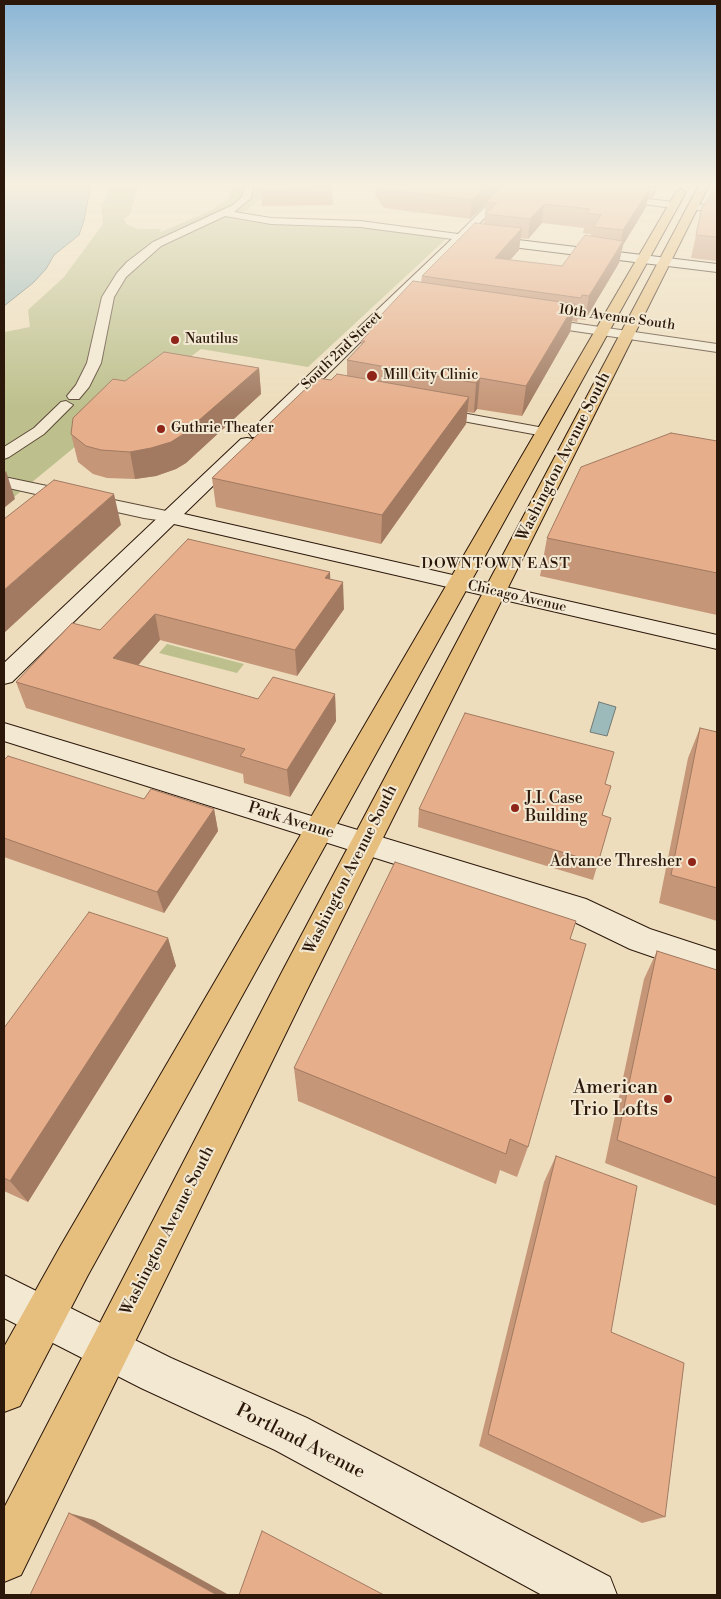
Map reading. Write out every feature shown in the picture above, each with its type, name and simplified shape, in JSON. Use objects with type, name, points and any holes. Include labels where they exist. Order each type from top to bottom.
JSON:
[{"type":"main road","name":"Washington Avenue South","points":[[4,1390],[641,260]]},
{"type":"main road","name":"Washington Avenue South","points":[[4,1558],[366,844],[665,262]]},
{"type":"street","points":[[4,454],[39,431],[82,387],[94,364],[108,298],[121,275],[138,260]]},
{"type":"street","name":"South 2nd Street","points":[[4,676],[436,260]]},
{"type":"street","points":[[646,260],[717,268]]},
{"type":"street","points":[[393,301],[412,304]]},
{"type":"street","name":"10th Avenue South","points":[[522,319],[717,348]]},
{"type":"street","points":[[303,388],[324,392]]},
{"type":"street","points":[[420,410],[544,432]]},
{"type":"street","points":[[9,483],[144,514],[171,517]]},
{"type":"street","name":"Chicago Avenue","points":[[171,517],[717,642]]},
{"type":"street","name":"Park Avenue","points":[[4,732],[319,831],[575,908],[641,940],[717,965]]},
{"type":"street","name":"Portland Avenue","points":[[4,1296],[108,1350],[290,1434],[592,1595]]},
{"type":"green space","points":[[77,260],[424,260],[308,367],[201,349],[127,404],[14,497],[4,495],[5,332],[30,327],[28,310],[64,277]]},
{"type":"green space","points":[[167,644],[244,664],[237,673],[159,653]]},
{"type":"water","points":[[4,260],[51,260],[46,269],[33,283],[4,306]]},
{"type":"water","points":[[599,702],[616,707],[607,736],[590,732]]},
{"type":"building","points":[[438,260],[509,260],[562,266],[567,260],[611,260],[589,296],[582,295],[581,298],[422,276]]},
{"type":"building","points":[[413,281],[575,304],[526,386],[480,378],[476,383],[347,360],[365,341],[361,341],[369,333],[365,332]]},
{"type":"building","points":[[164,352],[259,368],[182,435],[171,442],[130,452],[101,450],[86,446],[71,434],[73,418],[113,379],[125,381]]},
{"type":"building","points":[[337,374],[469,397],[382,515],[212,478],[317,378],[331,380]]},
{"type":"building","points":[[671,433],[717,441],[717,573],[547,538],[581,467]]},
{"type":"building","points":[[54,480],[114,494],[4,590],[4,519]]},
{"type":"building","points":[[188,539],[330,572],[325,578],[343,582],[295,650],[155,614],[113,658],[258,699],[273,677],[335,694],[287,770],[240,756],[245,749],[16,682],[72,623],[100,630]]},
{"type":"building","name":"J.I. Case Building","points":[[465,713],[614,752],[605,784],[611,786],[602,815],[611,818],[598,863],[419,809]]},
{"type":"building","points":[[700,728],[717,732],[717,888],[671,875]]},
{"type":"building","points":[[8,756],[144,799],[151,789],[214,809],[157,892],[4,838],[4,760]]},
{"type":"building","points":[[395,862],[576,921],[570,939],[586,944],[528,1147],[510,1139],[506,1154],[294,1068]]},
{"type":"building","points":[[89,912],[168,938],[10,1181],[4,1178],[4,1028]]},
{"type":"building","name":"American Trio Lofts","points":[[657,951],[717,970],[717,1178],[617,1140]]},
{"type":"building","points":[[556,1156],[637,1186],[611,1332],[684,1363],[665,1517],[488,1434]]},
{"type":"building","points":[[69,1513],[217,1595],[30,1595]]},
{"type":"building","points":[[262,1531],[384,1595],[239,1595]]},
{"type":"place","name":"Nautilus","points":[[175,340]]},
{"type":"place","name":"Mill City Clinic","points":[[372,376]]},
{"type":"place","name":"Guthrie Theater","points":[[161,429]]},
{"type":"place","name":"J.I. Case Building","points":[[515,808]]},
{"type":"place","name":"Advance Thresher","points":[[692,862]]},
{"type":"place","name":"American Trio Lofts","points":[[668,1099]]},
{"type":"district","name":"DOWNTOWN EAST","points":[[496,564]]}]
